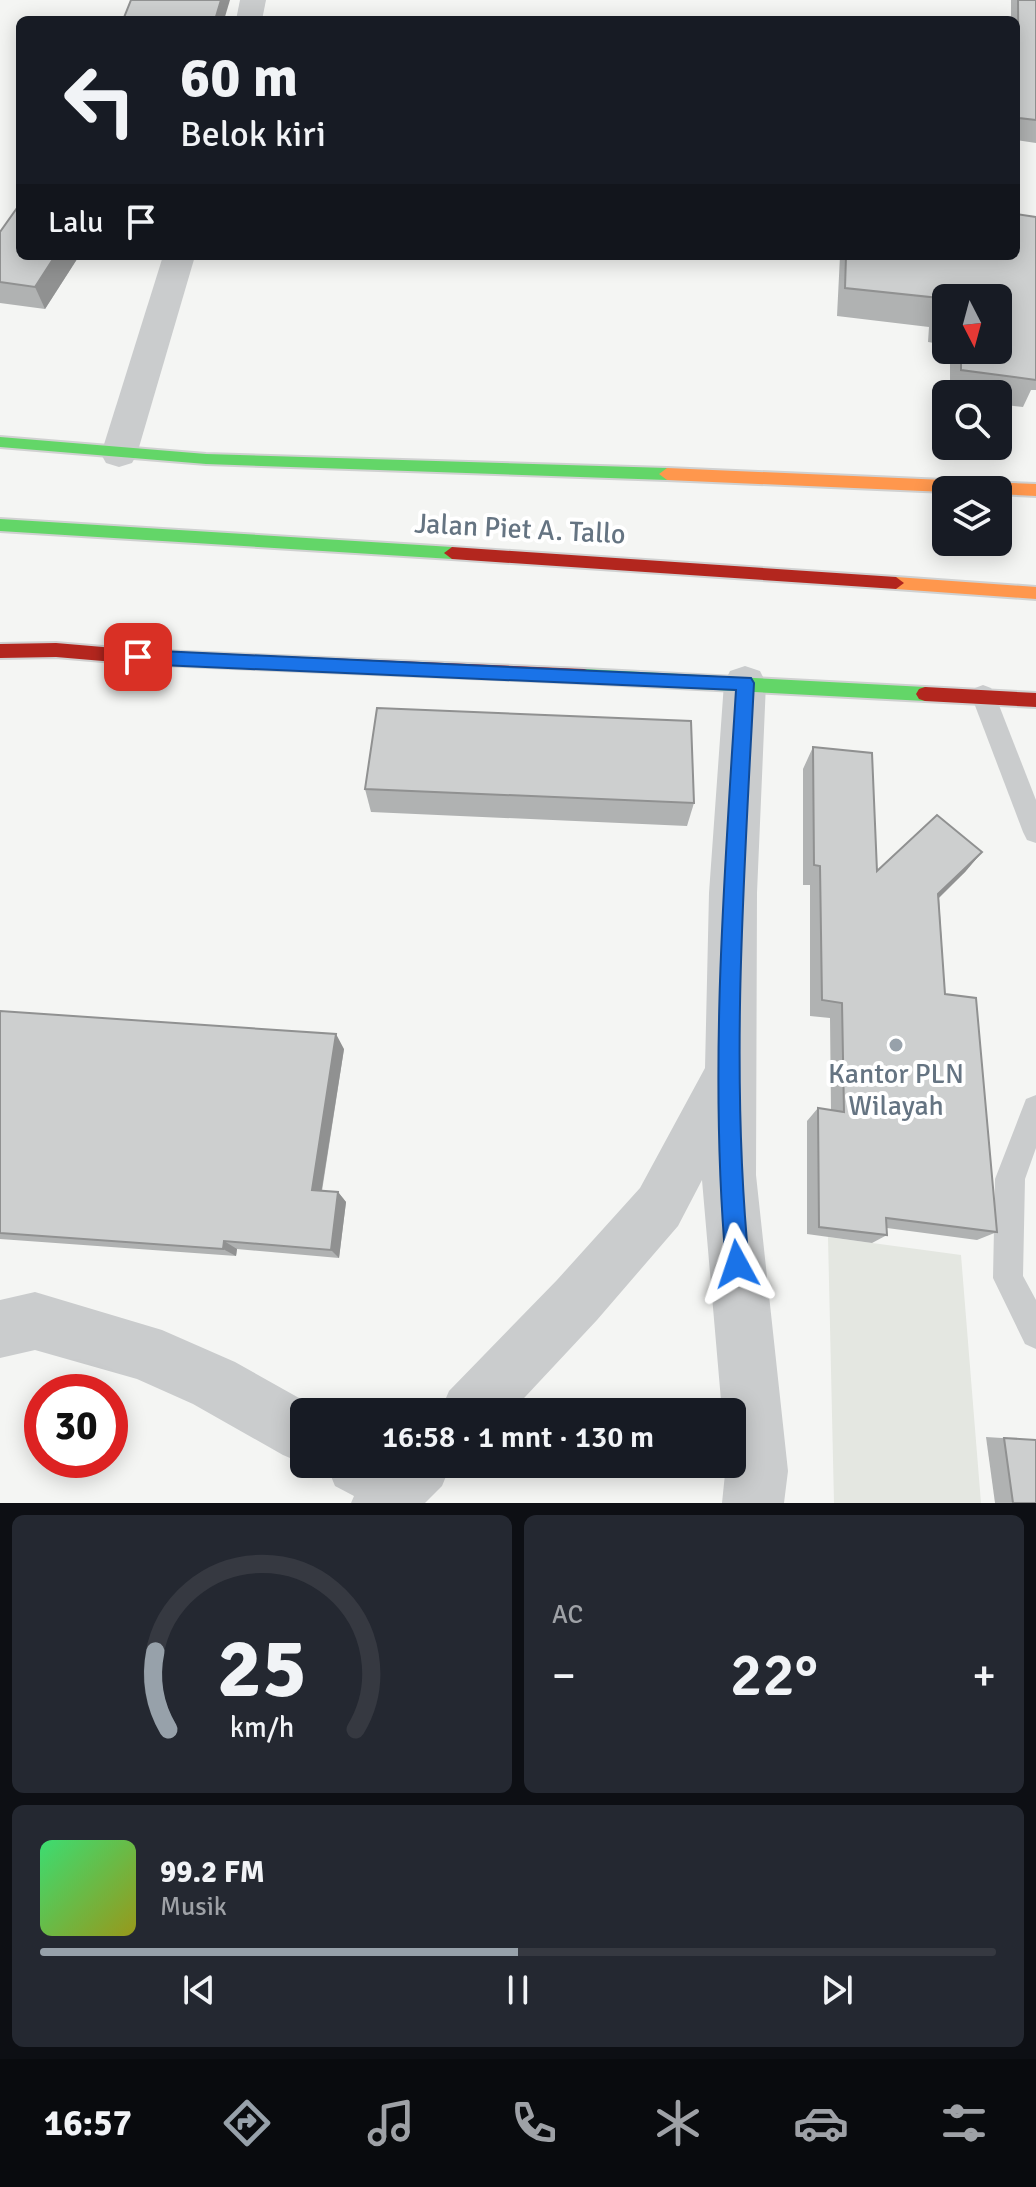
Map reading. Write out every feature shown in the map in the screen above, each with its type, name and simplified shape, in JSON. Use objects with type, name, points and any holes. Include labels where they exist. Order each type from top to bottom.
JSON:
[{"type":"main road","name":"Jalan Piet A. Tallo","points":[[0,442],[284,465],[577,471],[1036,490]]},
{"type":"main road","name":"Jalan Piet A. Tallo","points":[[0,525],[626,563],[1036,593]]},
{"type":"main road","points":[[0,651],[56,650],[138,657],[745,683],[1036,700]]},
{"type":"street","points":[[119,454],[178,260]]},
{"type":"street","points":[[745,683],[733,893],[729,1175],[757,1471],[753,1503]]},
{"type":"street","points":[[483,1398],[577,1300],[659,1207],[731,1072]]},
{"type":"street","points":[[0,1329],[35,1321],[141,1351],[214,1383],[290,1426]]},
{"type":"lane","points":[[983,695],[1036,832]]},
{"type":"lane","points":[[1036,1109],[1010,1179],[1008,1278],[1036,1333]]},
{"type":"shaded area","points":[[828,1237],[961,1255],[981,1503],[834,1503]]},
{"type":"building","points":[[131,0],[221,0],[216,16],[125,16]]},
{"type":"building","points":[[1018,0],[1036,0],[1036,120],[1020,118]]},
{"type":"building","points":[[16,209],[16,260],[52,260],[35,287],[0,282],[0,232]]},
{"type":"building","points":[[1020,215],[1036,217],[1036,380],[961,370],[961,364],[1012,364],[1012,284],[932,284],[932,297],[845,288],[846,260],[1020,260]]},
{"type":"building","points":[[377,708],[691,721],[694,803],[365,789]]},
{"type":"building","points":[[813,747],[872,753],[877,871],[937,815],[982,852],[938,894],[945,994],[976,998],[997,1232],[886,1218],[887,1235],[819,1227],[818,1108],[844,1112],[842,1003],[822,1000],[820,866],[814,865]]},
{"type":"building","points":[[0,1011],[336,1034],[312,1190],[338,1192],[331,1250],[224,1241],[223,1249],[0,1233]]},
{"type":"building","points":[[1004,1438],[1036,1440],[1036,1503],[1013,1503]]},
{"type":"traffic: fast","points":[[0,442],[206,459],[667,474]]},
{"type":"traffic: fast","points":[[0,525],[452,553]]},
{"type":"traffic: fast","points":[[584,676],[925,694]]},
{"type":"traffic: slow","points":[[667,474],[1036,490]]},
{"type":"traffic: slow","points":[[896,583],[1036,593]]},
{"type":"traffic: jam","points":[[452,553],[896,583]]},
{"type":"traffic: jam","points":[[0,651],[56,650],[138,657],[584,676]]},
{"type":"traffic: jam","points":[[925,694],[1036,700]]},
{"type":"place","name":"Kantor PLN Wilayah","points":[[896,1045]]},
{"type":"route","points":[[138,657],[745,683],[733,893],[729,1175],[737,1264]]}]
